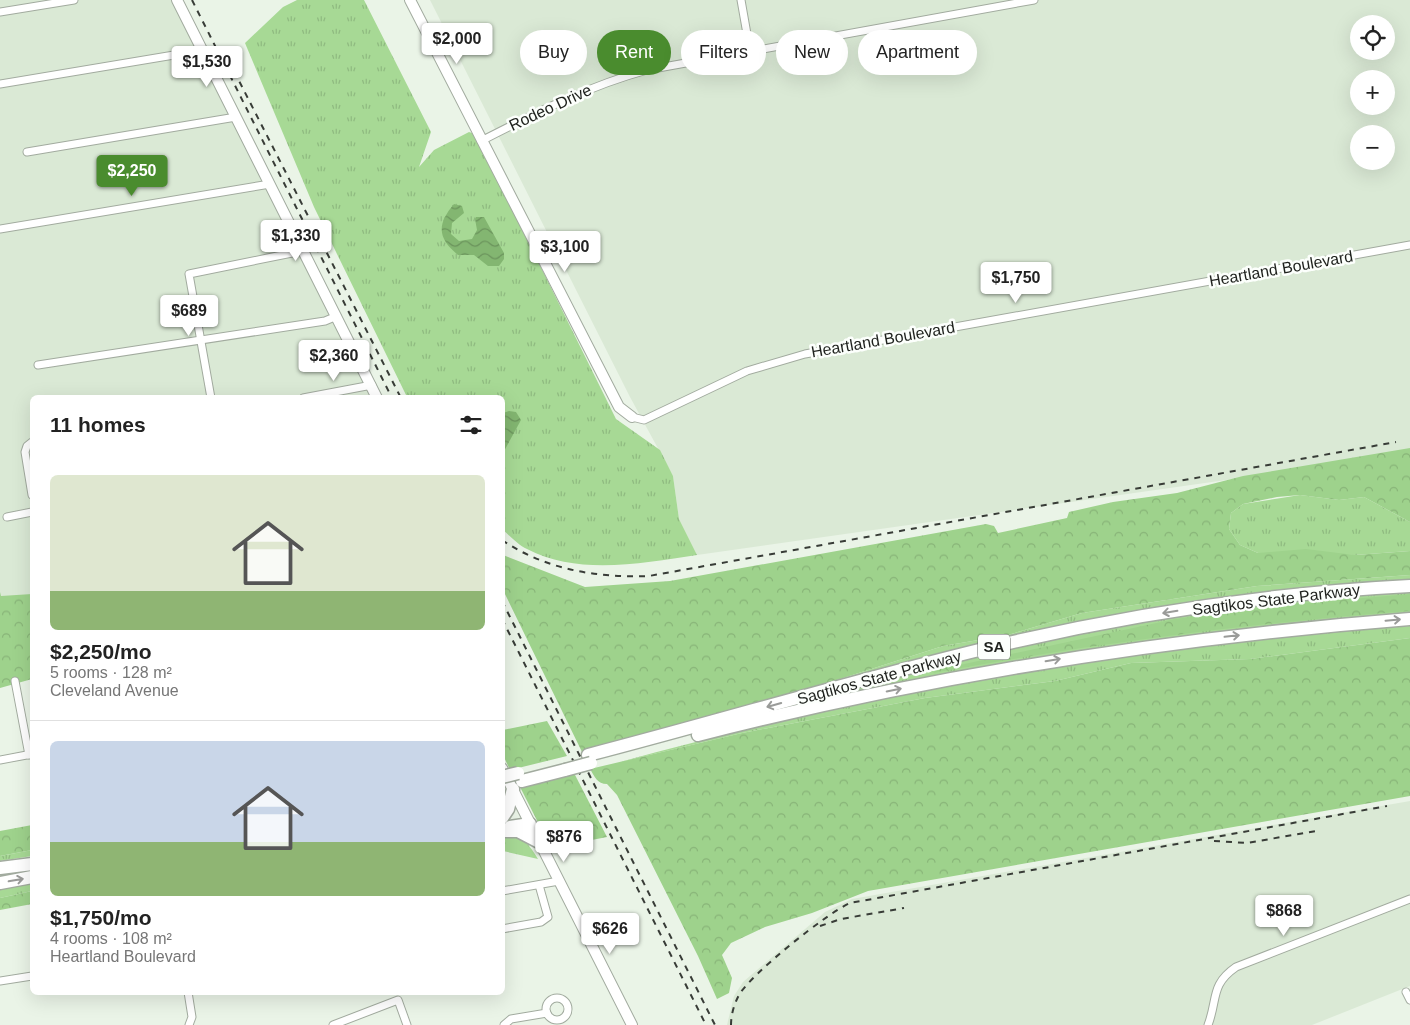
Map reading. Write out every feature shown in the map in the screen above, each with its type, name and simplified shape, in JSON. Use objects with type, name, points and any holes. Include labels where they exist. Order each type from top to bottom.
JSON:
[{"type":"highway","name":"Sagtikos State Parkway","points":[[514,782],[563,766],[956,656],[1066,630],[1216,606],[1320,593],[1410,586]]},
{"type":"highway","name":"Sagtikos State Parkway","points":[[589,759],[821,705],[1024,665],[1215,637],[1410,619]]},
{"type":"highway","points":[[505,814],[508,809],[514,782]]},
{"type":"highway","points":[[505,823],[529,822]]},
{"type":"highway","points":[[505,829],[529,822]]},
{"type":"highway","points":[[505,830],[518,831],[539,842]]},
{"type":"highway","points":[[0,868],[30,864]]},
{"type":"highway","points":[[0,883],[30,877]]},
{"type":"street","points":[[0,12],[74,0]]},
{"type":"street","points":[[177,0],[372,385],[375,395]]},
{"type":"street","points":[[410,0],[619,407],[632,418]]},
{"type":"street","points":[[741,0],[746,30]]},
{"type":"street","name":"Rodeo Drive","points":[[766,48],[1029,0]]},
{"type":"street","points":[[0,84],[190,52],[201,48]]},
{"type":"street","name":"Rodeo Drive","points":[[481,141],[570,96],[619,78],[681,63]]},
{"type":"street","points":[[27,152],[236,116]]},
{"type":"street","points":[[0,229],[270,184]]},
{"type":"street","name":"Heartland Boulevard","points":[[632,418],[644,420],[747,371],[805,354],[1410,245]]},
{"type":"street","points":[[210,395],[189,274],[276,257],[303,249]]},
{"type":"street","points":[[38,365],[325,322],[337,316]]},
{"type":"street","points":[[324,395],[363,389],[372,385]]},
{"type":"street","points":[[30,444],[25,452],[30,483]]},
{"type":"street","points":[[7,517],[30,512]]},
{"type":"street","points":[[15,681],[30,749]]},
{"type":"street","points":[[0,760],[30,754]]},
{"type":"street","points":[[505,772],[514,782],[529,822],[632,1025]]},
{"type":"street","points":[[505,891],[559,881]]},
{"type":"street","points":[[505,928],[545,920],[548,917],[539,885]]},
{"type":"street","points":[[1208,1025],[1218,986],[1224,976],[1236,967],[1410,899]]},
{"type":"street","points":[[0,982],[30,976]]},
{"type":"street","points":[[1406,992],[1410,1000]]},
{"type":"street","points":[[188,995],[192,1017],[189,1025]]},
{"type":"street","points":[[333,1025],[398,1000],[407,1025]]},
{"type":"street","points":[[504,1025],[512,1019],[547,1013]]},
{"type":"shaded area","points":[[0,0],[177,0],[376,395],[30,395],[30,671],[0,676]]},
{"type":"shaded area","points":[[430,0],[1410,0],[1410,454],[697,555],[679,519],[673,476],[630,397]]},
{"type":"shaded area","points":[[1410,801],[1410,986],[1312,1025],[727,1025],[734,996],[743,982],[825,912],[852,899]]},
{"type":"green space","points":[[297,0],[364,0],[431,132],[419,167],[434,150],[469,132],[475,134],[616,419],[660,450],[673,476],[679,519],[697,555],[633,564],[589,565],[547,557],[517,543],[505,532],[505,395],[406,395],[314,207],[245,43],[283,7]]},
{"type":"green space","points":[[1410,448],[1410,522],[1364,497],[1339,500],[1300,495],[1277,497],[1243,504],[1231,513],[1229,529],[1240,545],[1258,553],[1306,549],[1355,555],[1410,551],[1410,575],[1257,586],[1082,613],[1008,635],[943,646],[756,706],[582,752],[505,594],[505,556],[585,587],[670,581],[986,524],[994,526],[998,533],[1067,518],[1069,512],[1113,502],[1177,493],[1243,476]]},
{"type":"green space","points":[[1300,495],[1339,500],[1364,497],[1410,522],[1410,551],[1355,555],[1258,553],[1240,545],[1229,529],[1231,513],[1243,504]]},
{"type":"green space","points":[[1410,575],[1410,581],[1162,609],[756,706],[943,646],[1008,635],[1082,613],[1257,586]]},
{"type":"green space","points":[[1410,591],[1410,614],[795,706],[794,702],[957,661],[1157,617],[1265,603]]},
{"type":"green space","points":[[0,592],[1,596],[30,594],[30,680],[0,688]]},
{"type":"green space","points":[[1410,594],[1410,611],[1230,628],[1111,644],[933,673],[936,670],[1175,619],[1281,605]]},
{"type":"green space","points":[[1410,626],[1410,638],[1250,659],[1131,663],[1055,681],[925,698],[742,733],[620,762],[793,718],[968,681],[1126,655],[1288,636]]},
{"type":"green space","points":[[1410,638],[1410,796],[868,891],[812,913],[765,927],[731,943],[722,955],[732,978],[729,993],[717,999],[698,956],[617,795],[607,784],[599,781],[590,769],[742,733],[925,698],[1055,681],[1131,663],[1250,659]]},
{"type":"green space","points":[[547,721],[567,756],[510,770],[505,759],[505,730]]},
{"type":"green space","points":[[574,773],[607,837],[551,848],[520,787]]},
{"type":"green space","points":[[30,825],[30,850],[0,856],[0,831]]},
{"type":"green space","points":[[505,833],[524,840],[538,859],[505,851]]},
{"type":"green space","points":[[30,850],[30,856],[0,861],[0,856]]},
{"type":"green space","points":[[30,883],[30,891],[0,898],[0,889]]},
{"type":"green space","points":[[30,891],[30,904],[0,910],[0,898]]},
{"type":"water","points":[[454,204],[462,206],[464,213],[452,223],[451,234],[459,241],[472,239],[477,230],[476,217],[484,217],[504,253],[504,259],[499,266],[488,266],[474,255],[458,255],[446,243],[443,237],[442,224],[448,211]]},
{"type":"water","points":[[505,412],[516,412],[521,420],[505,449]]},
{"type":"railway","points":[[192,0],[390,395]]},
{"type":"railway","points":[[234,71],[399,395]]},
{"type":"railway","points":[[505,542],[536,559],[573,570],[611,575],[649,576],[1396,442]]},
{"type":"railway","points":[[505,607],[715,1025]]},
{"type":"railway","points":[[505,625],[706,1025]]},
{"type":"railway","points":[[731,1025],[733,1010],[739,995],[746,985],[773,959],[808,931],[850,903],[1387,806]]},
{"type":"railway","points":[[1214,841],[1247,843],[1316,831]]},
{"type":"railway","points":[[820,926],[841,919],[904,908]]}]
